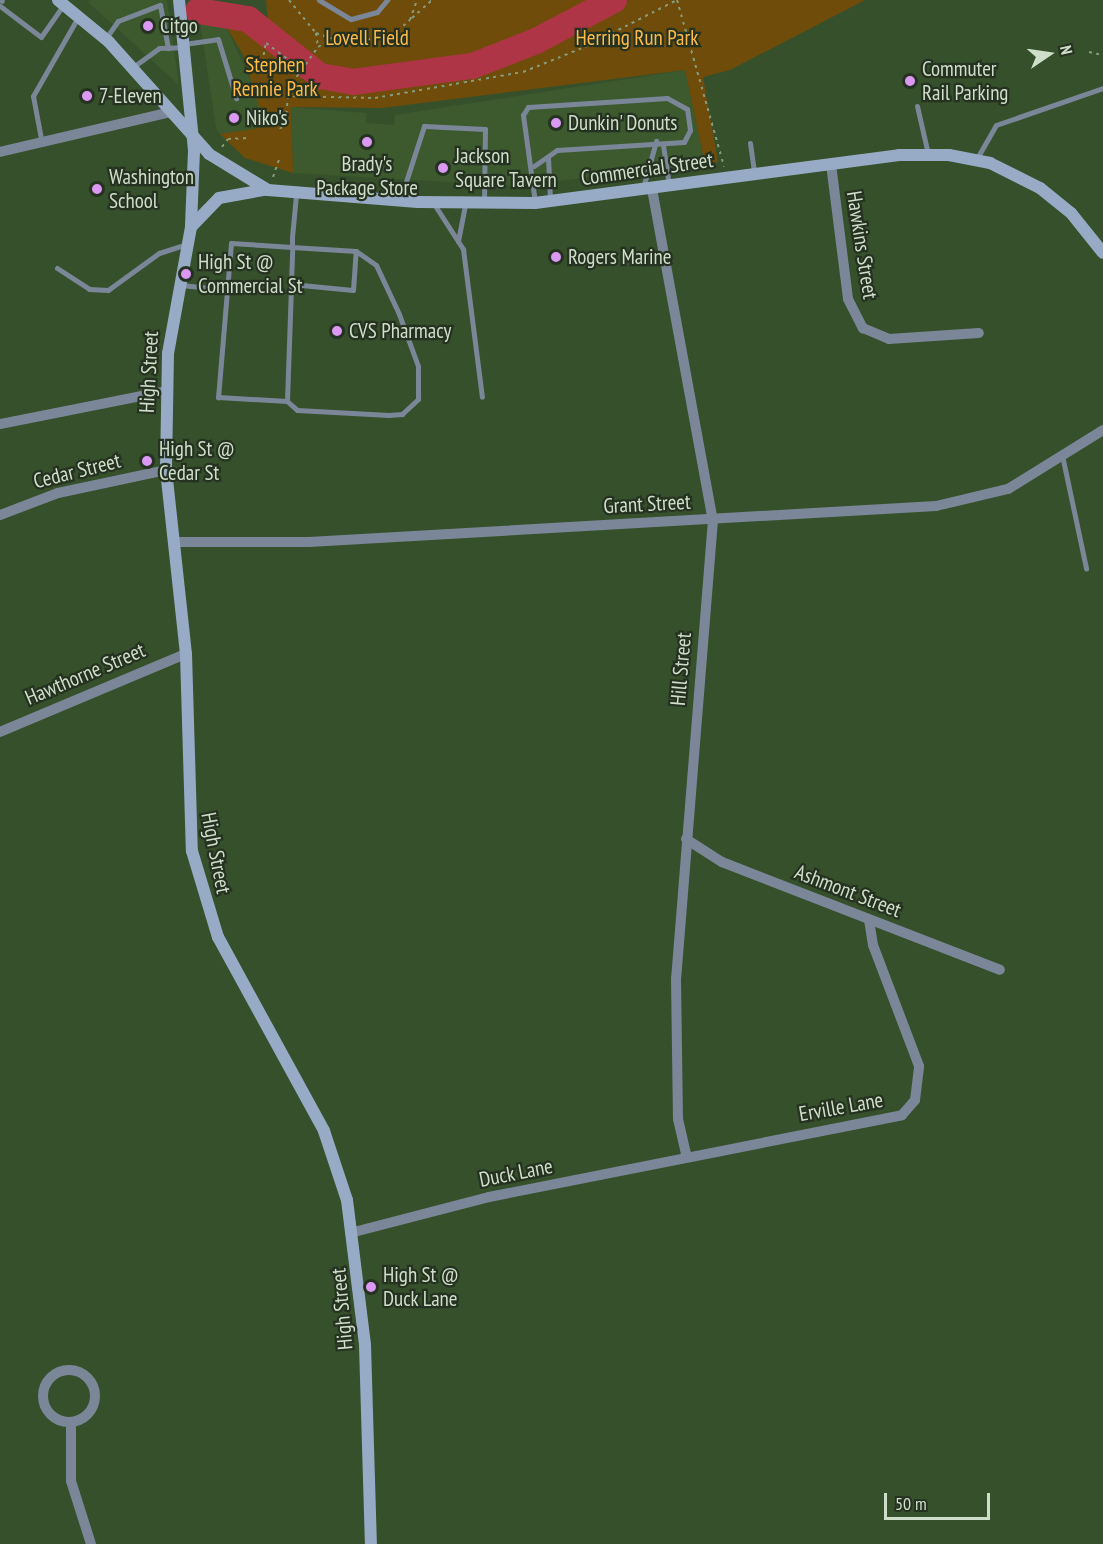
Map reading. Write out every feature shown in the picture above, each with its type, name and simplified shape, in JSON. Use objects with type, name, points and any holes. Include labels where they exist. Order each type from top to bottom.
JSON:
[{"type":"main road","name":"High Street","points":[[179,0],[194,138],[191,227],[176,285],[166,391],[166,470],[186,654],[188,812],[199,883],[232,967],[324,1131],[354,1232],[365,1345],[371,1544]]},
{"type":"main road","name":"Commercial Street","points":[[61,2],[105,38],[217,161],[268,190],[296,195],[465,205],[535,203],[831,164],[928,154],[976,160],[1040,188],[1071,213],[1103,253]]},
{"type":"main road","points":[[191,227],[219,198],[268,190]]},
{"type":"street","points":[[0,152],[171,112]]},
{"type":"street","name":"Hawkins Street","points":[[831,164],[848,299],[863,328],[889,339],[979,333]]},
{"type":"street","name":"Hill Street","points":[[647,189],[713,520],[686,839],[676,990],[678,1119],[687,1157]]},
{"type":"street","points":[[0,424],[166,391]]},
{"type":"street","name":"Grant Street","points":[[174,542],[309,542],[713,520],[966,500],[1008,489],[1103,430]]},
{"type":"street","name":"Cedar Street","points":[[0,515],[58,493],[166,470]]},
{"type":"street","name":"Hawthorne Street","points":[[0,732],[186,654]]},
{"type":"street","name":"Ashmont Street","points":[[686,839],[722,862],[1000,970]]},
{"type":"street","name":"Erville Lane","points":[[687,1157],[885,1120],[910,1109],[919,1085],[919,1066],[873,945],[869,920]]},
{"type":"street","name":"Duck Lane","points":[[354,1232],[489,1197],[631,1173],[687,1157]]},
{"type":"street","points":[[65,1369],[82,1373],[95,1394],[91,1410],[71,1422],[54,1417],[43,1403],[49,1377],[65,1369]]},
{"type":"street","points":[[71,1422],[71,1481],[91,1544]]},
{"type":"lane","points":[[319,0],[351,19],[377,12],[387,0]]},
{"type":"lane","points":[[1,2],[41,37],[61,2]]},
{"type":"lane","points":[[105,38],[118,21],[160,4],[168,48]]},
{"type":"lane","points":[[42,144],[33,96],[79,15]]},
{"type":"lane","points":[[133,67],[168,48],[218,39],[236,98]]},
{"type":"lane","points":[[976,160],[996,125],[1103,88]]},
{"type":"lane","points":[[534,166],[557,150],[656,141],[663,145],[684,142],[690,135],[687,109],[678,100],[533,106],[523,115],[527,157],[534,166],[535,203]]},
{"type":"lane","points":[[917,106],[928,154]]},
{"type":"lane","points":[[399,201],[424,126],[485,129],[484,204]]},
{"type":"lane","points":[[647,189],[656,141]]},
{"type":"lane","points":[[750,143],[754,174]]},
{"type":"lane","points":[[663,145],[669,186]]},
{"type":"lane","points":[[548,157],[550,202]]},
{"type":"lane","points":[[286,401],[296,195]]},
{"type":"lane","points":[[433,203],[458,241]]},
{"type":"lane","points":[[465,205],[458,241],[482,397]]},
{"type":"lane","points":[[231,243],[292,247],[356,251],[376,265],[399,314],[418,366],[418,399],[402,414],[297,410],[286,401],[218,397],[231,243]]},
{"type":"lane","points":[[57,268],[89,289],[108,290],[159,253],[187,244]]},
{"type":"lane","points":[[291,284],[353,290],[356,251]]},
{"type":"lane","points":[[176,285],[210,288]]},
{"type":"lane","points":[[1062,455],[1086,568]]},
{"type":"path","points":[[410,20],[432,0]]},
{"type":"path","points":[[286,96],[375,98],[523,72],[585,48],[677,0],[727,178]]},
{"type":"path","points":[[316,33],[318,47],[330,40]]},
{"type":"path","points":[[261,69],[266,43],[302,70]]},
{"type":"path","points":[[280,129],[286,121],[286,96],[318,47]]},
{"type":"path","points":[[1089,52],[1103,55]]},
{"type":"path","points":[[247,71],[302,70]]},
{"type":"path","points":[[217,161],[224,142],[249,138]]},
{"type":"path","points":[[268,190],[279,160]]},
{"type":"shaded area","points":[[92,0],[167,0],[179,85],[88,2]]},
{"type":"shaded area","points":[[199,15],[221,18],[226,26],[262,106],[265,127],[220,134],[216,128]]},
{"type":"shaded area","points":[[685,70],[705,164],[513,186],[293,173],[291,107],[366,113],[366,123],[394,125],[395,115]]},
{"type":"green space","name":"Lovell Field","points":[[266,0],[587,0],[482,59],[360,78],[317,69],[276,34],[268,21]]},
{"type":"green space","name":"Herring Run Park","points":[[629,0],[865,0],[730,70],[703,77],[718,162],[705,164],[685,70],[382,108],[291,107],[293,173],[245,158],[220,134],[265,127],[243,55],[221,18],[243,22],[308,71],[302,80],[378,86],[504,66]]},
{"type":"waterway","points":[[198,11],[248,19],[320,76],[353,82],[472,66],[536,41],[614,0]]},
{"type":"place","name":"Citgo","points":[[148,26]]},
{"type":"place","name":"Commuter Rail Parking","points":[[910,81]]},
{"type":"place","name":"7-Eleven","points":[[87,96]]},
{"type":"place","name":"Niko's","points":[[234,118]]},
{"type":"place","name":"Dunkin' Donuts","points":[[556,123]]},
{"type":"place","name":"Brady's Package Store","points":[[367,142]]},
{"type":"place","name":"Jackson Square Tavern","points":[[443,168]]},
{"type":"place","name":"Washington School","points":[[97,189]]},
{"type":"place","name":"Rogers Marine","points":[[556,257]]},
{"type":"place","name":"High St @ Commercial St","points":[[186,274]]},
{"type":"place","name":"CVS Pharmacy","points":[[337,331]]},
{"type":"place","name":"High St @ Cedar St","points":[[147,461]]},
{"type":"place","name":"High St @ Duck Lane","points":[[371,1287]]},
{"type":"park label","name":"Stephen Rennie Park","points":[[275,77]]}]
